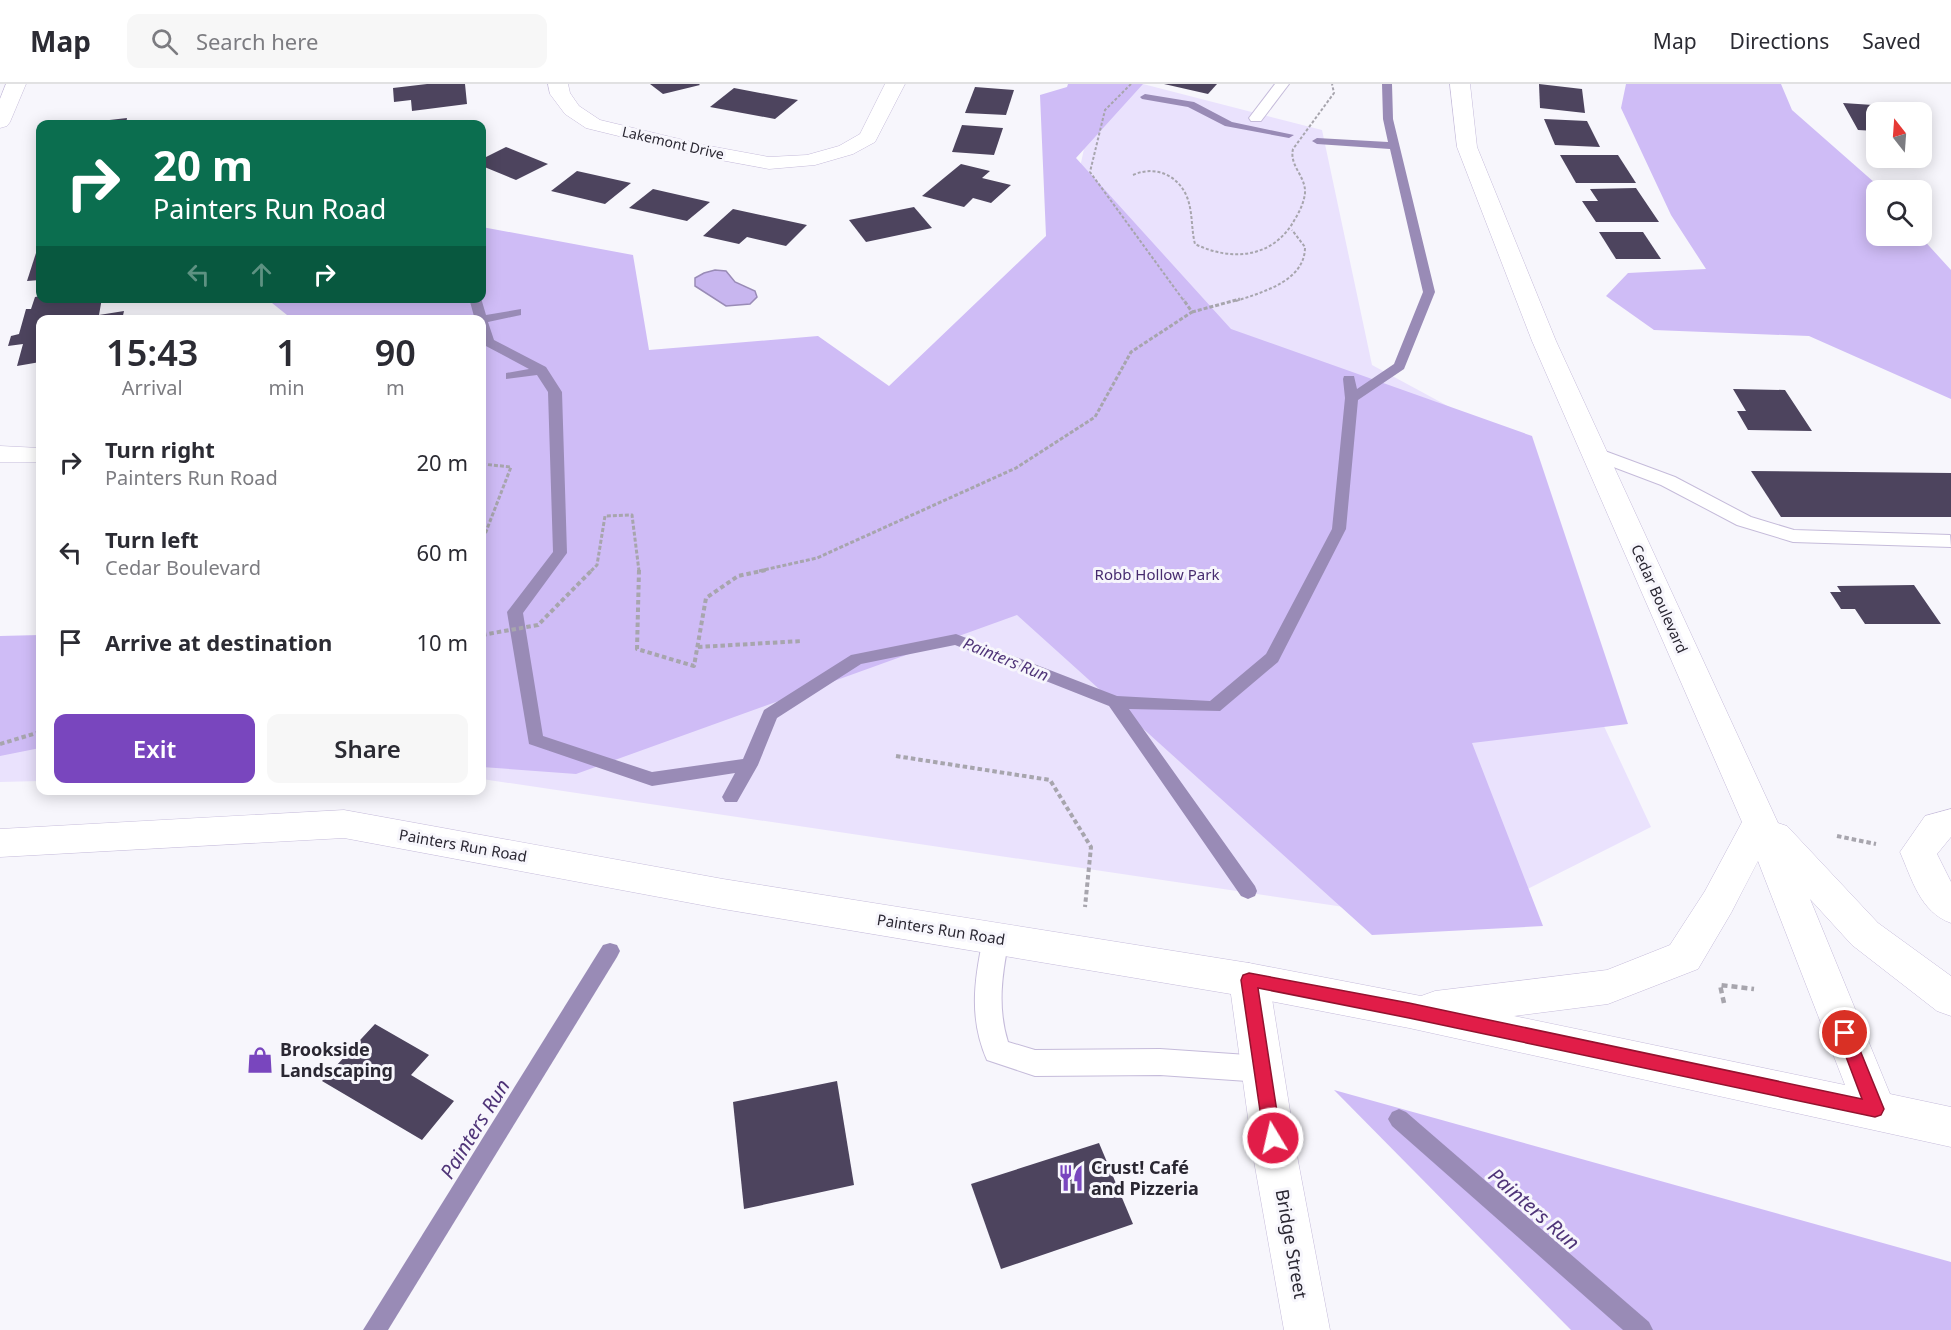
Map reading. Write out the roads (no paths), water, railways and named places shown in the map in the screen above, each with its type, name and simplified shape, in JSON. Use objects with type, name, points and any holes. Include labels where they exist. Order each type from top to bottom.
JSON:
[{"type":"street","points":[[0,122],[16,84]]},
{"type":"street","name":"Lakemont Drive","points":[[558,84],[560,94],[572,110],[593,124],[769,163],[808,161],[846,150],[868,138],[895,84]]},
{"type":"street","name":"Cedar Boulevard","points":[[1460,84],[1467,147],[1544,340],[1760,822],[1875,1109]]},
{"type":"street","points":[[0,454],[35,455]]},
{"type":"street","points":[[1409,1011],[1608,987],[1684,957],[1719,902],[1760,822],[1865,934],[1951,999]]},
{"type":"street","points":[[1951,823],[1938,826],[1918,852],[1935,890],[1951,907]]},
{"type":"street","name":"Painters Run Road","points":[[0,843],[344,825],[723,894],[1249,980],[1409,1011],[1951,1127]]},
{"type":"street","name":"Bridge Street","points":[[1249,980],[1306,1330]]},
{"type":"lane","points":[[1256,118],[1282,84]]},
{"type":"lane","points":[[1594,453],[1668,481],[1744,521],[1793,536],[1950,542]]},
{"type":"lane","points":[[996,939],[987,985],[987,1022],[997,1051],[1035,1063],[1160,1062],[1262,1069]]},
{"type":"waterway","points":[[1387,84],[1388,119],[1394,146]]},
{"type":"waterway","points":[[1145,97],[1191,104],[1229,124],[1289,135]]},
{"type":"waterway","points":[[1317,141],[1394,146]]},
{"type":"waterway","points":[[1352,398],[1400,366],[1429,292],[1394,146]]},
{"type":"waterway","points":[[476,303],[480,315]]},
{"type":"waterway","points":[[486,319],[517,312]]},
{"type":"waterway","points":[[486,335],[488,342],[541,370]]},
{"type":"waterway","points":[[511,376],[541,370]]},
{"type":"waterway","points":[[541,370],[555,392],[560,553],[515,612],[535,740],[652,779],[749,765]]},
{"type":"waterway","points":[[1349,379],[1352,398]]},
{"type":"waterway","points":[[1115,702],[1214,707],[1272,658],[1339,529],[1352,398]]},
{"type":"waterway","name":"Painters Run","points":[[749,765],[770,714],[857,659],[956,639],[1115,702]]},
{"type":"waterway","name":"Painters Run","points":[[1115,702],[1248,891]]},
{"type":"waterway","name":"Painters Run","points":[[731,797],[749,765]]},
{"type":"waterway","name":"Painters Run","points":[[375,1330],[610,951]]},
{"type":"waterway","name":"Painters Run","points":[[1399,1119],[1641,1330]]},
{"type":"place","name":"Brookside Landscaping","points":[[260,1060]]},
{"type":"place","name":"Crust! Café and Pizzeria","points":[[1071,1178]]},
{"type":"park label","name":"Robb Hollow Park","points":[[1157,575]]}]
